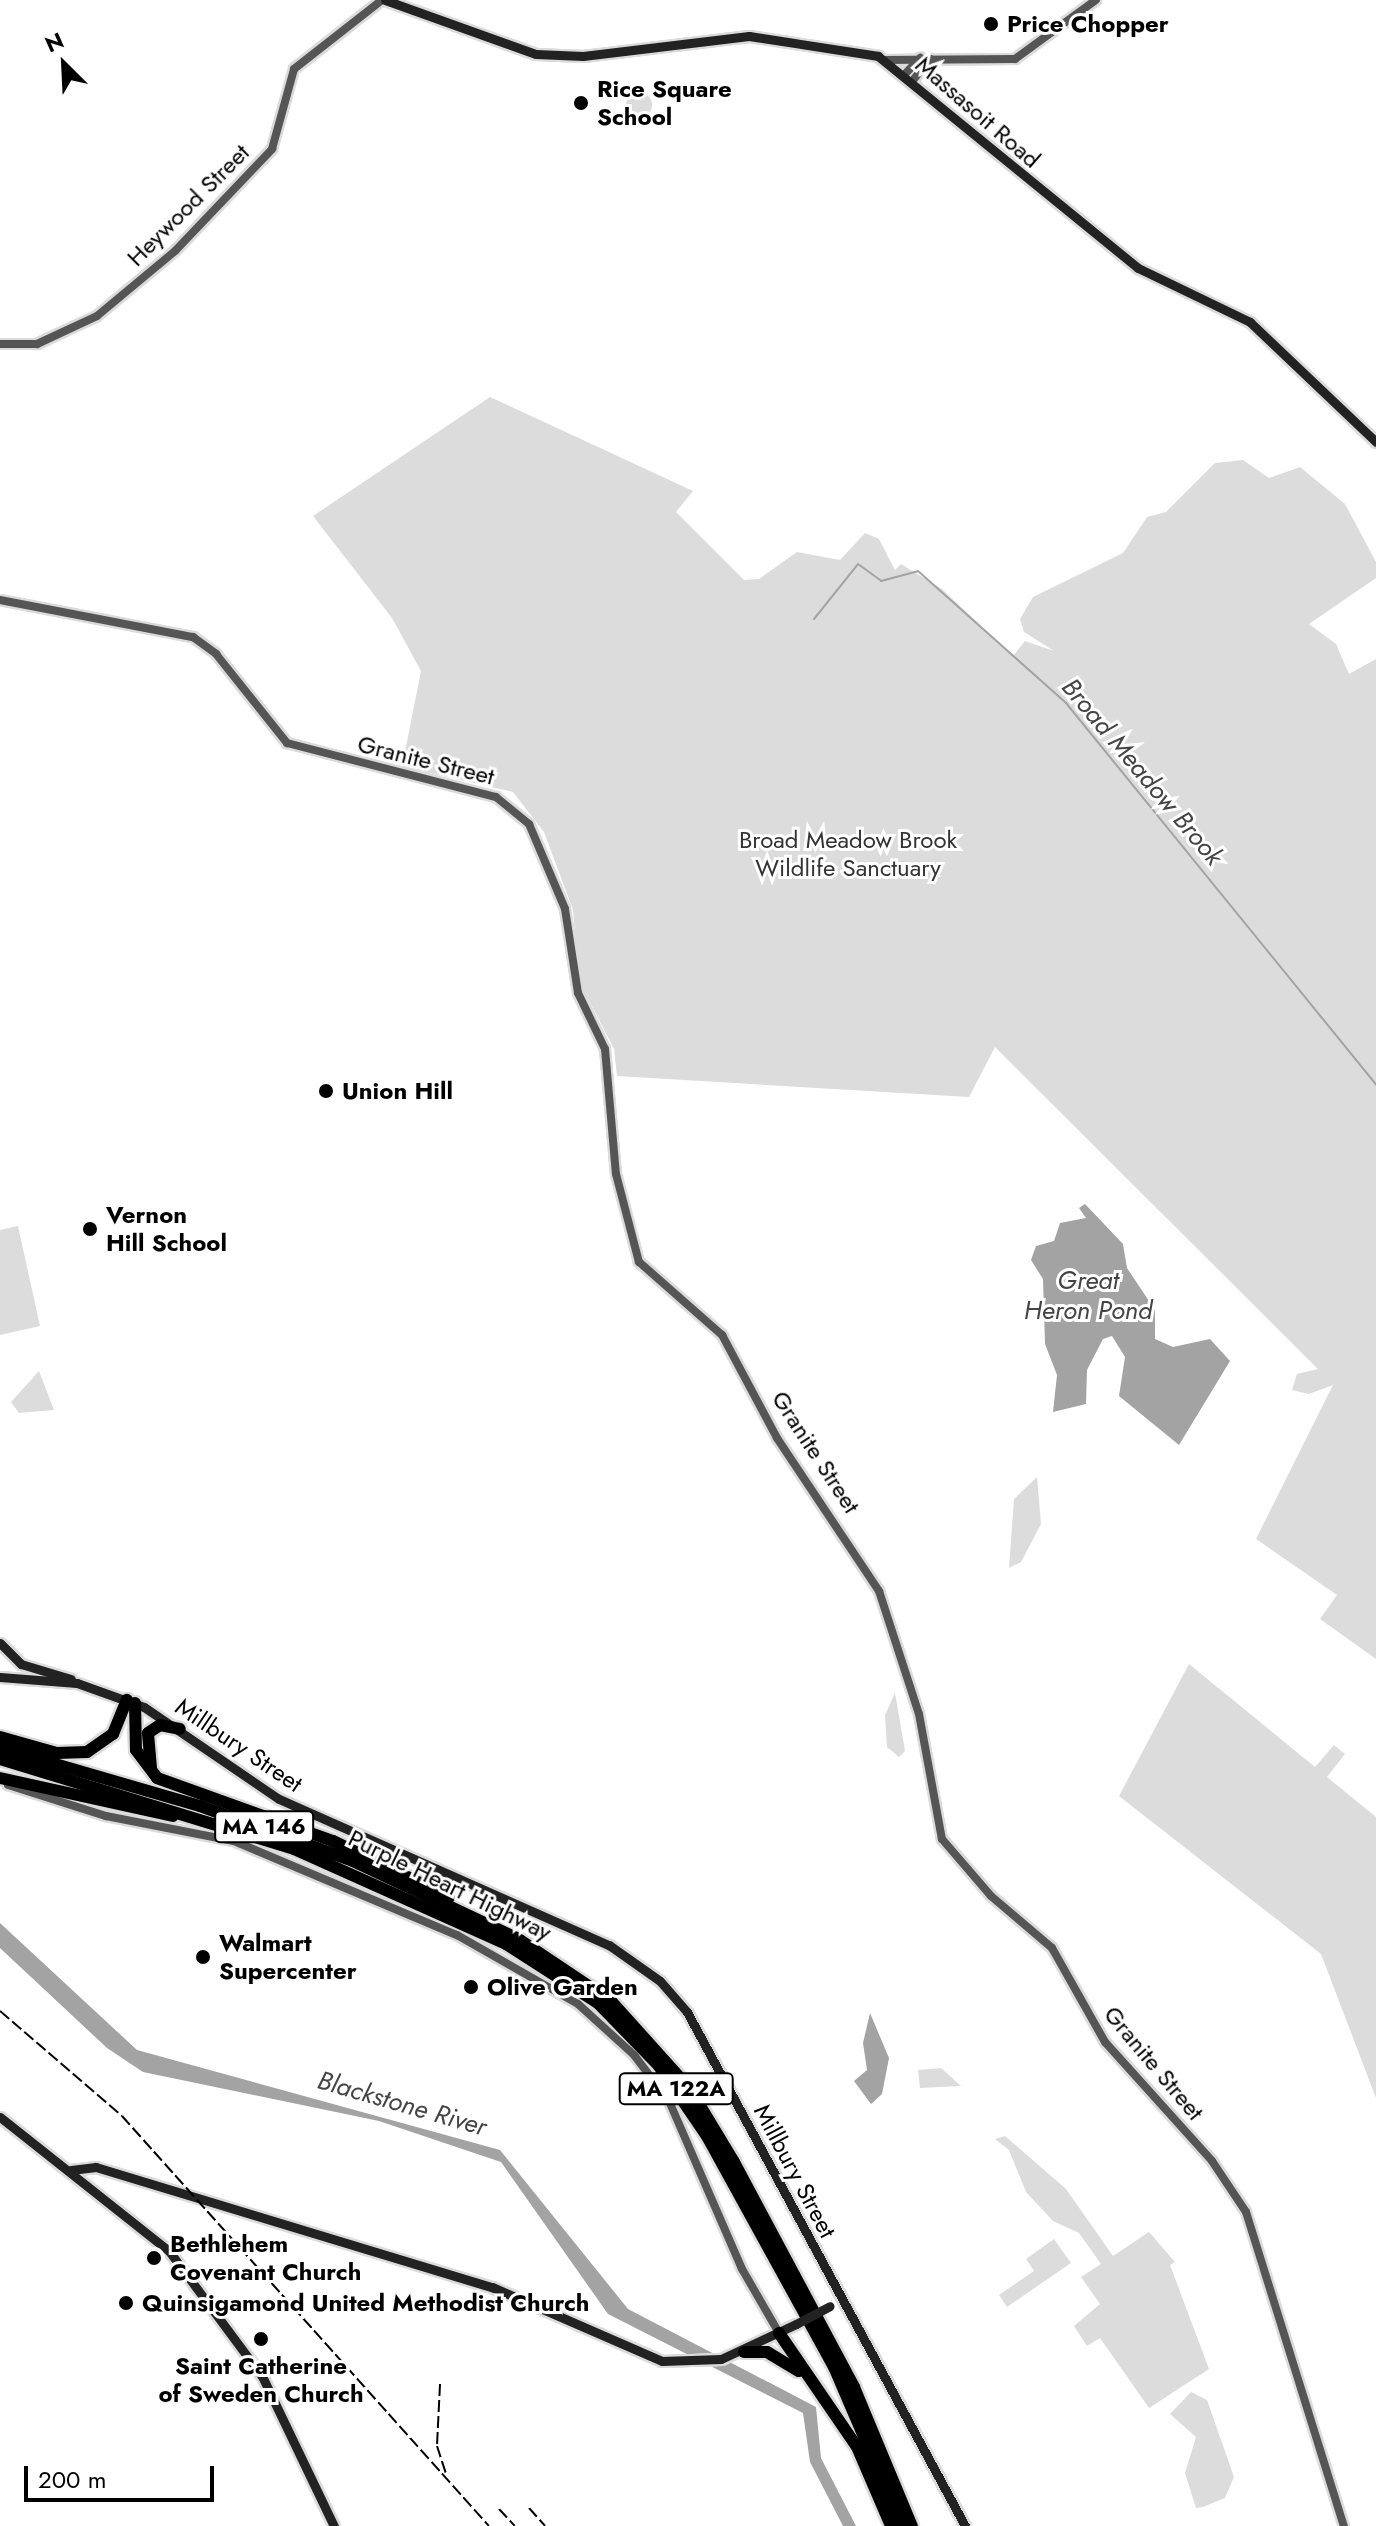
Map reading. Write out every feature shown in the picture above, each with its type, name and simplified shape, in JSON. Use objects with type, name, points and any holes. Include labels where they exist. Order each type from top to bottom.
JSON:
[{"type":"highway","points":[[0,1737],[57,1753],[87,1752],[113,1734],[131,1702]]},
{"type":"highway","points":[[131,1702],[136,1750],[157,1778]]},
{"type":"highway","points":[[157,1778],[146,1754],[148,1733],[160,1725],[180,1729]]},
{"type":"highway","name":"Purple Heart Highway","points":[[0,1748],[274,1830],[517,1938],[611,2001],[690,2089],[837,2352],[912,2526]]},
{"type":"highway","name":"Purple Heart Highway","points":[[0,1759],[261,1837],[541,1962],[645,2049],[749,2211],[859,2418],[902,2526]]},
{"type":"highway","name":"MA 122A","points":[[157,1778],[343,1845],[517,1938]]},
{"type":"highway","name":"MA 122A","points":[[0,1780],[261,1837]]},
{"type":"highway","points":[[779,2333],[857,2447],[891,2526]]},
{"type":"highway","points":[[744,2352],[775,2355],[810,2378]]},
{"type":"main road","name":"Massasoit Road","points":[[384,0],[536,54],[583,56],[749,36],[824,43],[884,60],[910,76],[992,156],[1138,268],[1250,322],[1376,442]]},
{"type":"main road","points":[[0,1643],[18,1663],[77,1683]]},
{"type":"main road","name":"Millbury Street","points":[[0,1677],[77,1683],[131,1702],[180,1729],[279,1799],[609,1945],[660,1981],[687,2012],[965,2526]]},
{"type":"main road","points":[[0,2117],[160,2241],[213,2307],[270,2391],[334,2526]]},
{"type":"main road","points":[[71,2170],[96,2167],[492,2287],[662,2361],[744,2352],[841,2300]]},
{"type":"street","name":"Heywood Street","points":[[0,344],[37,344],[97,316],[175,251],[272,149],[294,69],[384,0]]},
{"type":"street","points":[[884,60],[1020,58],[1096,0]]},
{"type":"street","points":[[910,76],[925,58]]},
{"type":"street","name":"Granite Street","points":[[0,600],[193,637],[215,652],[287,743],[496,797],[529,824],[565,909],[578,993],[605,1049],[616,1174],[639,1262],[722,1335],[784,1450],[879,1591],[919,1714],[939,1834],[991,1896],[1044,1938],[1105,2042],[1242,2205],[1344,2526]]},
{"type":"street","points":[[0,1780],[106,1816],[234,1841],[446,1930],[566,1996],[643,2066],[681,2121],[742,2269],[779,2333]]},
{"type":"green space","points":[[639,92],[648,96],[652,105],[648,114],[639,118],[630,114],[626,105],[630,96]]},
{"type":"green space","name":"Broad Meadow Brook Wildlife Sanctuary","points":[[490,397],[693,491],[676,512],[744,580],[759,579],[797,552],[840,560],[865,533],[879,539],[895,570],[901,564],[942,589],[1013,656],[1025,641],[1054,651],[1024,632],[1020,619],[1033,597],[1123,553],[1147,517],[1166,512],[1215,463],[1243,460],[1269,478],[1300,467],[1345,504],[1376,562],[1376,578],[1309,624],[1336,644],[1349,674],[1376,659],[1376,1659],[1320,1619],[1337,1595],[1256,1539],[1333,1385],[1309,1394],[1292,1390],[1297,1374],[1318,1369],[995,1047],[969,1097],[617,1076],[614,1049],[579,981],[573,910],[544,832],[513,792],[402,767],[421,671],[392,618],[313,516]]},
{"type":"green space","points":[[18,1226],[40,1326],[0,1335],[0,1230]]},
{"type":"green space","points":[[39,1371],[54,1410],[19,1413],[11,1402]]},
{"type":"green space","points":[[1037,1477],[1041,1524],[1021,1562],[1009,1568],[1014,1499]]},
{"type":"green space","points":[[1189,1664],[1315,1767],[1334,1745],[1345,1754],[1327,1777],[1376,1817],[1376,2098],[1321,1954],[1119,1796]]},
{"type":"green space","points":[[895,1693],[905,1751],[899,1757],[887,1747],[885,1715]]},
{"type":"green space","points":[[941,2068],[961,2086],[920,2088],[918,2070]]},
{"type":"green space","points":[[1005,2136],[1066,2189],[1113,2256],[1149,2232],[1175,2262],[1170,2265],[1209,2369],[1149,2408],[1100,2338],[1087,2346],[1074,2326],[1100,2304],[1081,2277],[1101,2264],[1079,2233],[1053,2221],[1026,2192],[1009,2150],[995,2139]]},
{"type":"green space","points":[[1054,2239],[1071,2263],[1007,2307],[999,2295],[1034,2271],[1026,2259]]},
{"type":"green space","points":[[1191,2392],[1207,2400],[1234,2477],[1225,2498],[1196,2508],[1185,2473],[1196,2437],[1170,2414]]},
{"type":"water","name":"Great Heron Pond","points":[[1085,1204],[1123,1244],[1127,1268],[1155,1310],[1155,1339],[1173,1347],[1210,1339],[1230,1361],[1179,1445],[1119,1396],[1125,1357],[1112,1336],[1103,1339],[1087,1370],[1086,1404],[1053,1412],[1057,1375],[1045,1344],[1043,1279],[1031,1260],[1036,1246],[1054,1241],[1060,1223],[1086,1218],[1079,1208]]},
{"type":"water","points":[[0,1923],[137,2050],[500,2150],[628,2309],[816,2407],[821,2458],[856,2526],[843,2526],[810,2462],[803,2413],[608,2314],[501,2162],[379,2121],[143,2072],[107,2048],[0,1948]]},
{"type":"water","points":[[870,2013],[889,2058],[882,2094],[871,2104],[854,2081],[867,2070],[863,2043]]},
{"type":"waterway","name":"Broad Meadow Brook","points":[[814,619],[858,564],[881,581],[918,571],[1066,703],[1376,1085]]},
{"type":"railway","points":[[0,2011],[122,2116],[489,2526]]},
{"type":"railway","points":[[440,2384],[437,2446],[446,2473]]},
{"type":"railway","points":[[529,2508],[545,2526]]},
{"type":"railway","points":[[499,2509],[515,2526]]},
{"type":"place","name":"Price Chopper","points":[[991,24]]},
{"type":"place","name":"Rice Square School","points":[[581,103]]},
{"type":"place","name":"Union Hill","points":[[326,1091]]},
{"type":"place","name":"Vernon Hill School","points":[[90,1229]]},
{"type":"place","name":"Walmart Supercenter","points":[[203,1957]]},
{"type":"place","name":"Olive Garden","points":[[471,1987]]},
{"type":"place","name":"Bethlehem Covenant Church","points":[[154,2258]]},
{"type":"place","name":"Quinsigamond United Methodist Church","points":[[126,2303]]},
{"type":"place","name":"Saint Catherine of Sweden Church","points":[[261,2339]]},
{"type":"water label","name":"Blackstone River","points":[[402,2104]]}]
